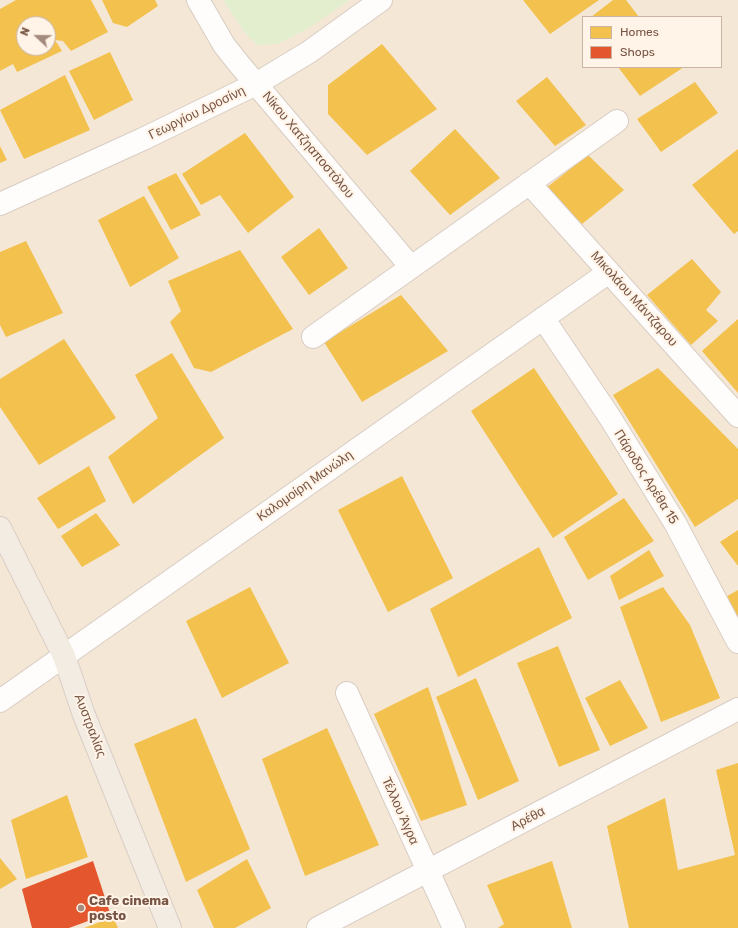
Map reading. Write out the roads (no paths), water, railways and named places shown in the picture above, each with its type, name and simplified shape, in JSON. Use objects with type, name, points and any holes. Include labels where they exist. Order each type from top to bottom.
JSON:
[{"type":"main road","name":"Αυστραλίας","points":[[0,528],[64,656],[84,715],[170,928]]},
{"type":"street","name":"Νίκου Χατζηαποστόλου","points":[[198,0],[224,45],[411,267]]},
{"type":"street","name":"Γεωργίου Δροσίνη","points":[[0,204],[143,139],[256,84],[309,52],[380,0]]},
{"type":"street","points":[[313,337],[616,121]]},
{"type":"street","name":"Μικολάου Μάντζαρου","points":[[529,183],[738,416]]},
{"type":"street","name":"Καλομοίρη Μανώλη","points":[[0,701],[609,272]]},
{"type":"street","name":"Πάροδος Αρέθα 15","points":[[543,318],[609,416],[675,523],[738,642]]},
{"type":"street","name":"Τέλλου Άγρα","points":[[347,693],[454,928]]},
{"type":"street","name":"Αρέθα","points":[[318,928],[738,710]]},
{"type":"place","name":"Cafe cinema posto","points":[[81,908]]}]
